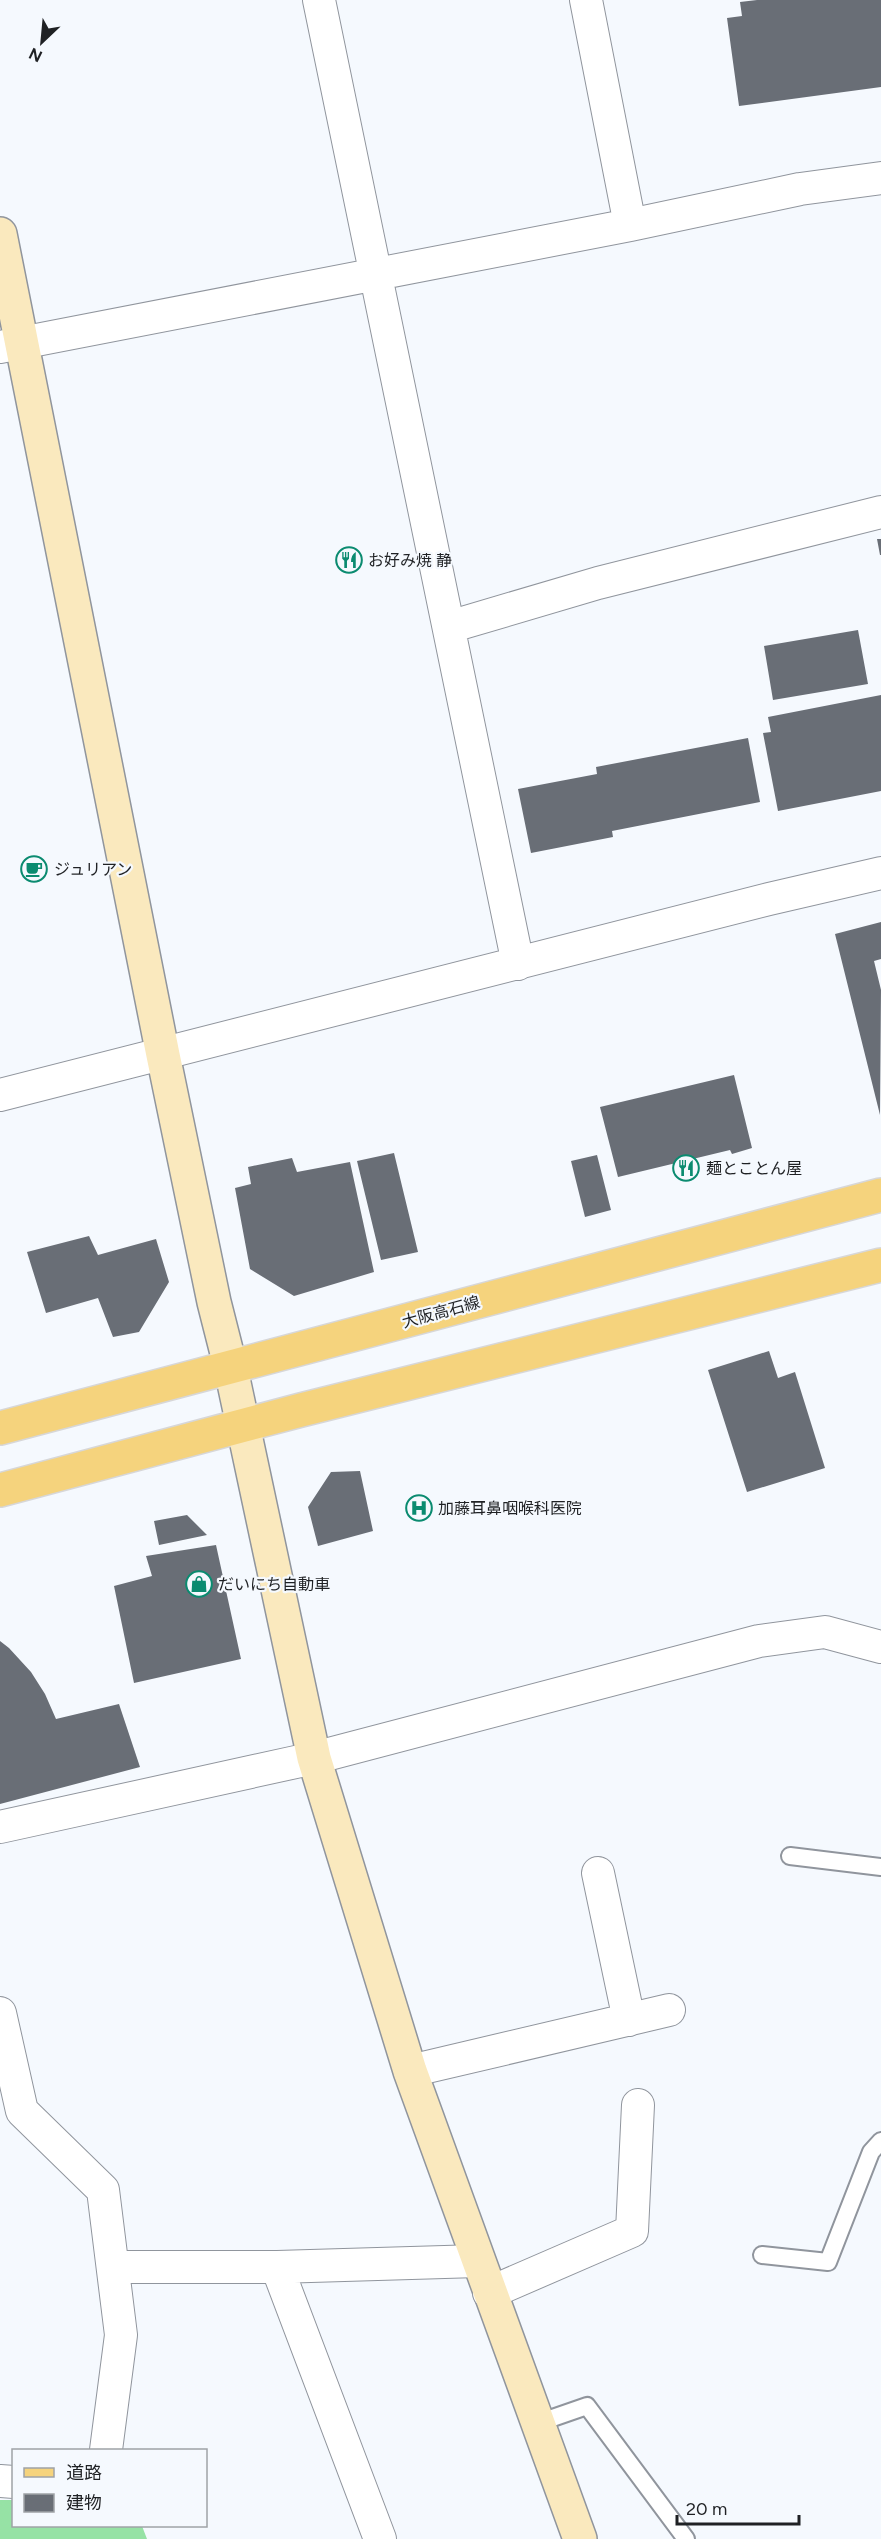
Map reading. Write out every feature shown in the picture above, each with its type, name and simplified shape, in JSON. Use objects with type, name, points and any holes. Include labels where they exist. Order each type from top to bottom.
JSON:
[{"type":"main road","name":"大阪高石線","points":[[0,1428],[231,1369],[881,1195]]},
{"type":"main road","points":[[0,1490],[242,1426],[881,1265]]},
{"type":"street","points":[[319,0],[518,964]]},
{"type":"street","points":[[586,0],[630,225]]},
{"type":"street","points":[[11,345],[630,225],[800,189],[881,178]]},
{"type":"street","points":[[0,234],[11,345],[214,1302],[231,1369],[314,1758],[410,2071],[580,2539]]},
{"type":"street","points":[[449,627],[598,583],[881,512]]},
{"type":"street","points":[[0,1095],[769,899],[881,873]]},
{"type":"street","points":[[0,1827],[314,1758],[759,1641],[825,1632],[881,1647]]},
{"type":"street","points":[[598,1873],[629,2020]]},
{"type":"street","points":[[410,2071],[669,2010]]},
{"type":"street","points":[[0,2013],[11,2116],[103,2190],[122,2335],[106,2449]]},
{"type":"street","points":[[489,2293],[632,2231],[638,2105]]},
{"type":"street","points":[[114,2267],[277,2267],[478,2261]]},
{"type":"street","points":[[277,2267],[380,2539]]},
{"type":"lane","points":[[790,1856],[881,1867]]},
{"type":"lane","points":[[762,2254],[828,2262],[870,2152],[881,2141]]},
{"type":"lane","points":[[538,2423],[587,2406],[686,2539]]},
{"type":"green space","points":[[0,2500],[12,2500],[12,2527],[142,2527],[147,2539],[0,2539]]},
{"type":"building","points":[[881,0],[881,87],[739,106],[727,18],[742,16],[740,2]]},
{"type":"building","points":[[877,539],[881,539],[881,555],[880,555]]},
{"type":"building","points":[[858,630],[868,684],[773,700],[764,646]]},
{"type":"building","points":[[881,695],[881,791],[778,811],[763,733],[771,732],[768,717]]},
{"type":"building","points":[[748,738],[760,802],[612,831],[613,837],[531,853],[518,789],[597,774],[596,767]]},
{"type":"building","points":[[881,922],[881,959],[874,961],[881,990],[880,1115],[835,934]]},
{"type":"building","points":[[734,1075],[752,1148],[732,1154],[730,1150],[618,1177],[600,1107]]},
{"type":"building","points":[[394,1153],[418,1252],[381,1260],[357,1161]]},
{"type":"building","points":[[597,1155],[611,1210],[585,1217],[571,1161]]},
{"type":"building","points":[[292,1158],[297,1172],[350,1162],[374,1272],[294,1296],[250,1269],[235,1188],[251,1184],[248,1167]]},
{"type":"building","points":[[89,1236],[98,1255],[156,1239],[169,1282],[139,1332],[113,1337],[98,1298],[46,1313],[27,1252]]},
{"type":"building","points":[[769,1351],[778,1378],[795,1372],[825,1468],[747,1492],[708,1370]]},
{"type":"building","points":[[360,1471],[373,1531],[318,1546],[308,1507],[331,1472]]},
{"type":"building","points":[[187,1515],[207,1535],[159,1545],[154,1521]]},
{"type":"building","points":[[216,1545],[241,1659],[134,1683],[114,1586],[152,1576],[146,1556]]},
{"type":"building","points":[[0,1641],[31,1672],[45,1694],[56,1719],[119,1704],[140,1767],[0,1804]]},
{"type":"place","name":"お好み焼 静","points":[[349,560]]},
{"type":"place","name":"ジュリアン","points":[[34,869]]},
{"type":"place","name":"麺とことん屋","points":[[686,1168]]},
{"type":"place","name":"加藤耳鼻咽喉科医院","points":[[419,1508]]},
{"type":"place","name":"だいにち自動車","points":[[199,1584]]}]
